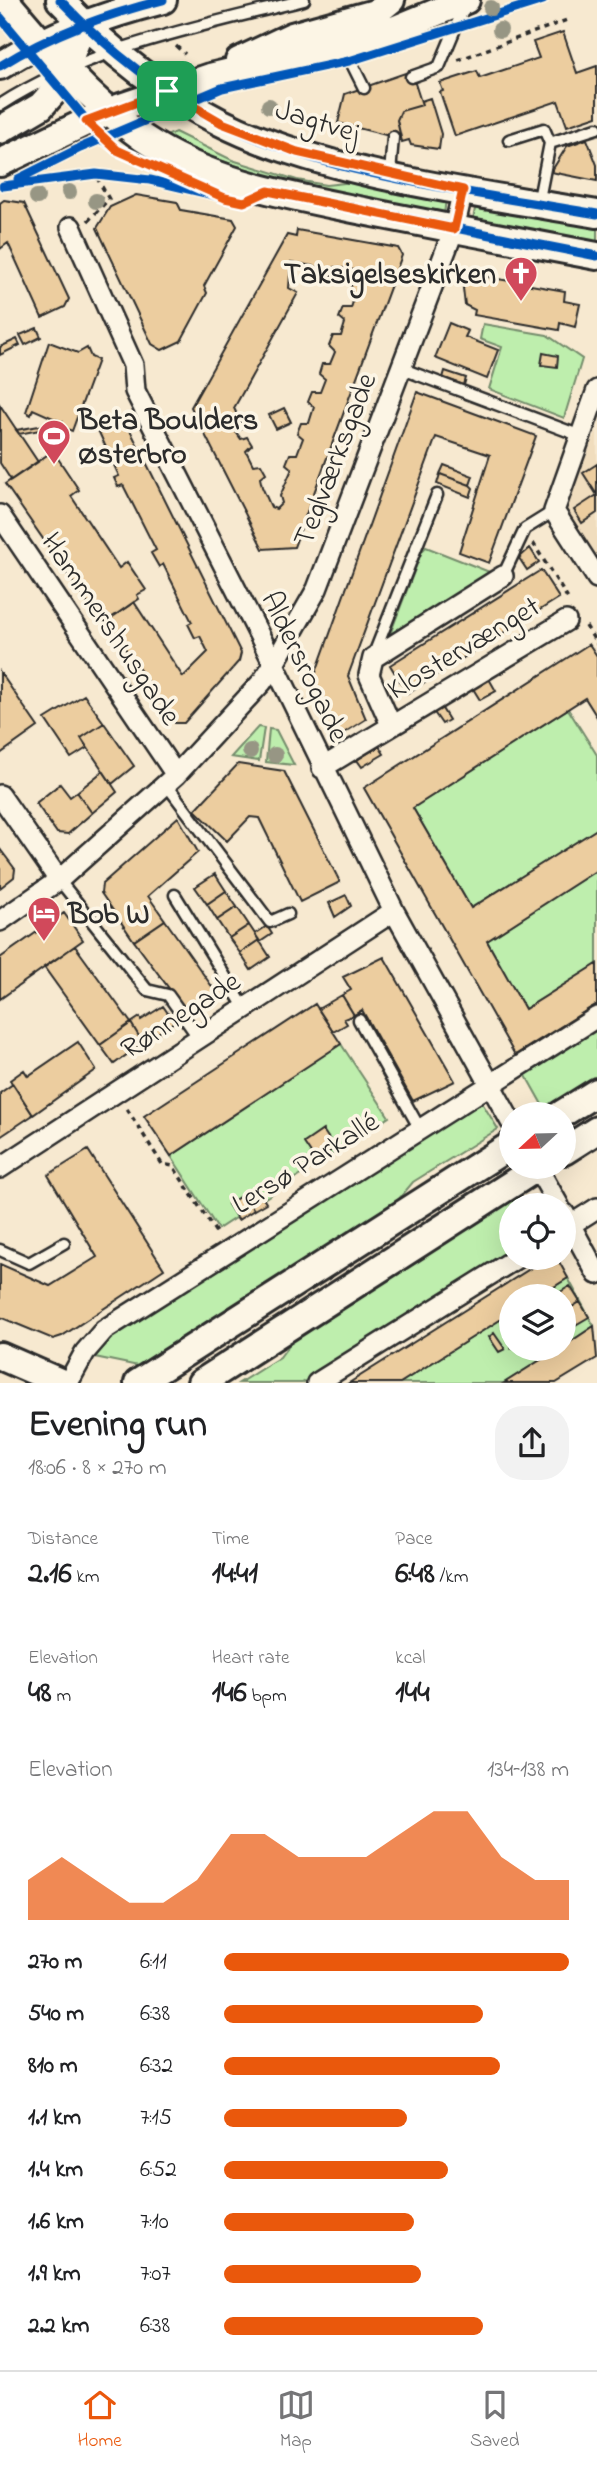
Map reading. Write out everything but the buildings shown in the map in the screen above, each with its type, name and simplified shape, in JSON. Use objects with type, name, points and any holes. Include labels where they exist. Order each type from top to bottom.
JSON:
[{"type":"street","points":[[5,0],[40,43],[108,111],[144,138],[196,167],[268,191],[597,256]]},
{"type":"street","name":"Jagtvej","points":[[60,0],[113,53],[167,91],[222,123],[297,152],[389,176],[597,214]]},
{"type":"street","points":[[0,66],[40,43],[83,24],[163,0]]},
{"type":"street","points":[[210,76],[275,43],[375,13],[392,0],[421,19]]},
{"type":"street","points":[[0,163],[108,111],[210,76],[344,48],[466,0]]},
{"type":"street","points":[[0,130],[41,107],[58,87],[83,24]]},
{"type":"street","name":"Teglværksgade","points":[[0,921],[59,880],[171,780],[274,664],[317,589],[454,229],[463,190]]},
{"type":"street","name":"Aldersrogade","points":[[71,227],[133,365],[135,391],[274,664],[322,768],[394,911],[499,1102]]},
{"type":"street","points":[[597,390],[554,511],[597,578]]},
{"type":"street","name":"Hammershusgade","points":[[0,515],[171,780]]},
{"type":"street","name":"Klostervænget","points":[[391,725],[369,675],[373,657],[503,576]]},
{"type":"street","name":"Klostervænget","points":[[322,768],[573,614]]},
{"type":"street","points":[[0,795],[59,880]]},
{"type":"street","name":"Rønnegade","points":[[0,1168],[394,911]]},
{"type":"street","name":"Lersø Parkallé","points":[[68,1383],[86,1352],[104,1330],[597,1017]]},
{"type":"street","points":[[576,1105],[597,1092]]},
{"type":"street","points":[[576,1143],[597,1130]]},
{"type":"street","points":[[138,1383],[499,1153]]},
{"type":"street","points":[[201,1383],[518,1180]]},
{"type":"street","points":[[576,1217],[597,1208]]},
{"type":"street","points":[[576,1239],[597,1274]]},
{"type":"street","points":[[317,1383],[499,1269]]},
{"type":"street","points":[[0,1356],[62,1383]]},
{"type":"lane","points":[[0,105],[66,71],[113,53],[304,0]]},
{"type":"lane","points":[[411,77],[439,67],[466,0]]},
{"type":"lane","points":[[344,48],[365,88]]},
{"type":"lane","points":[[550,142],[597,128]]},
{"type":"lane","points":[[509,139],[544,129],[550,142],[538,204]]},
{"type":"lane","points":[[389,176],[394,136]]},
{"type":"lane","points":[[400,368],[581,436]]},
{"type":"lane","points":[[373,657],[437,495]]},
{"type":"lane","points":[[525,529],[554,511]]},
{"type":"lane","name":"Klostervænget","points":[[503,576],[525,529]]},
{"type":"lane","points":[[171,780],[270,922],[288,914]]},
{"type":"lane","points":[[59,880],[147,990],[168,995],[198,1037]]},
{"type":"lane","points":[[175,895],[244,1007]]},
{"type":"lane","points":[[359,1020],[420,1129]]},
{"type":"lane","points":[[0,1250],[29,1263],[64,1243]]},
{"type":"path","points":[[439,67],[567,20]]},
{"type":"path","points":[[175,45],[185,54]]},
{"type":"path","points":[[83,175],[112,175]]},
{"type":"path","points":[[82,253],[85,223],[108,199],[97,178]]},
{"type":"path","points":[[115,1092],[162,1164],[173,1166],[228,1251]]},
{"type":"shaded area","points":[[597,430],[597,561],[566,508]]},
{"type":"green space","points":[[175,132],[232,160],[297,180],[326,185],[354,182],[446,198],[444,215],[266,175],[198,152],[164,137]]},
{"type":"green space","points":[[476,203],[597,225],[597,242],[473,220]]},
{"type":"green space","points":[[483,324],[547,335],[582,359],[564,418],[489,389],[502,347],[480,339]]},
{"type":"green space","points":[[426,547],[492,573],[389,637],[422,551]]},
{"type":"green space","points":[[568,709],[597,755],[597,829],[471,908],[413,808]]},
{"type":"green space","points":[[258,727],[264,728],[259,761],[231,757]]},
{"type":"green space","points":[[269,729],[276,730],[294,765],[266,762]]},
{"type":"green space","points":[[597,870],[597,964],[525,1009],[487,941]]},
{"type":"green space","points":[[597,1029],[597,1081],[562,1102],[541,1102],[525,1074]]},
{"type":"green space","points":[[341,1044],[389,1117],[218,1229],[171,1156]]},
{"type":"green space","points":[[481,1101],[498,1129],[413,1182],[393,1206],[143,1367],[95,1357],[114,1335]]},
{"type":"green space","points":[[499,1204],[499,1258],[302,1383],[239,1383],[280,1357],[297,1334]]},
{"type":"green space","points":[[568,1278],[571,1284],[559,1284]]},
{"type":"green space","points":[[576,1293],[594,1326],[576,1338]]},
{"type":"green space","points":[[499,1321],[499,1361],[539,1361],[504,1383],[400,1383]]},
{"type":"cycle path","points":[[60,0],[115,52],[155,83],[220,122],[262,141],[307,156],[404,180],[597,214]]},
{"type":"cycle path","points":[[0,66],[39,44],[79,27],[163,0]]},
{"type":"cycle path","points":[[18,179],[80,148],[222,88],[349,61],[543,0]]},
{"type":"cycle path","points":[[0,17],[102,139],[117,150],[183,180]]},
{"type":"cycle path","points":[[3,186],[96,174],[150,180],[244,202],[268,191],[597,256]]},
{"type":"place","name":"Taksigelseskirken","points":[[521,303]]},
{"type":"place","name":"Beta Boulders Østerbro","points":[[54,466]]},
{"type":"place","name":"Bob W","points":[[44,943]]},
{"type":"route","points":[[167,91],[222,123],[297,152],[389,176],[463,190],[454,229],[268,191],[244,202],[225,198],[117,150],[102,139],[86,121],[167,91]]}]
